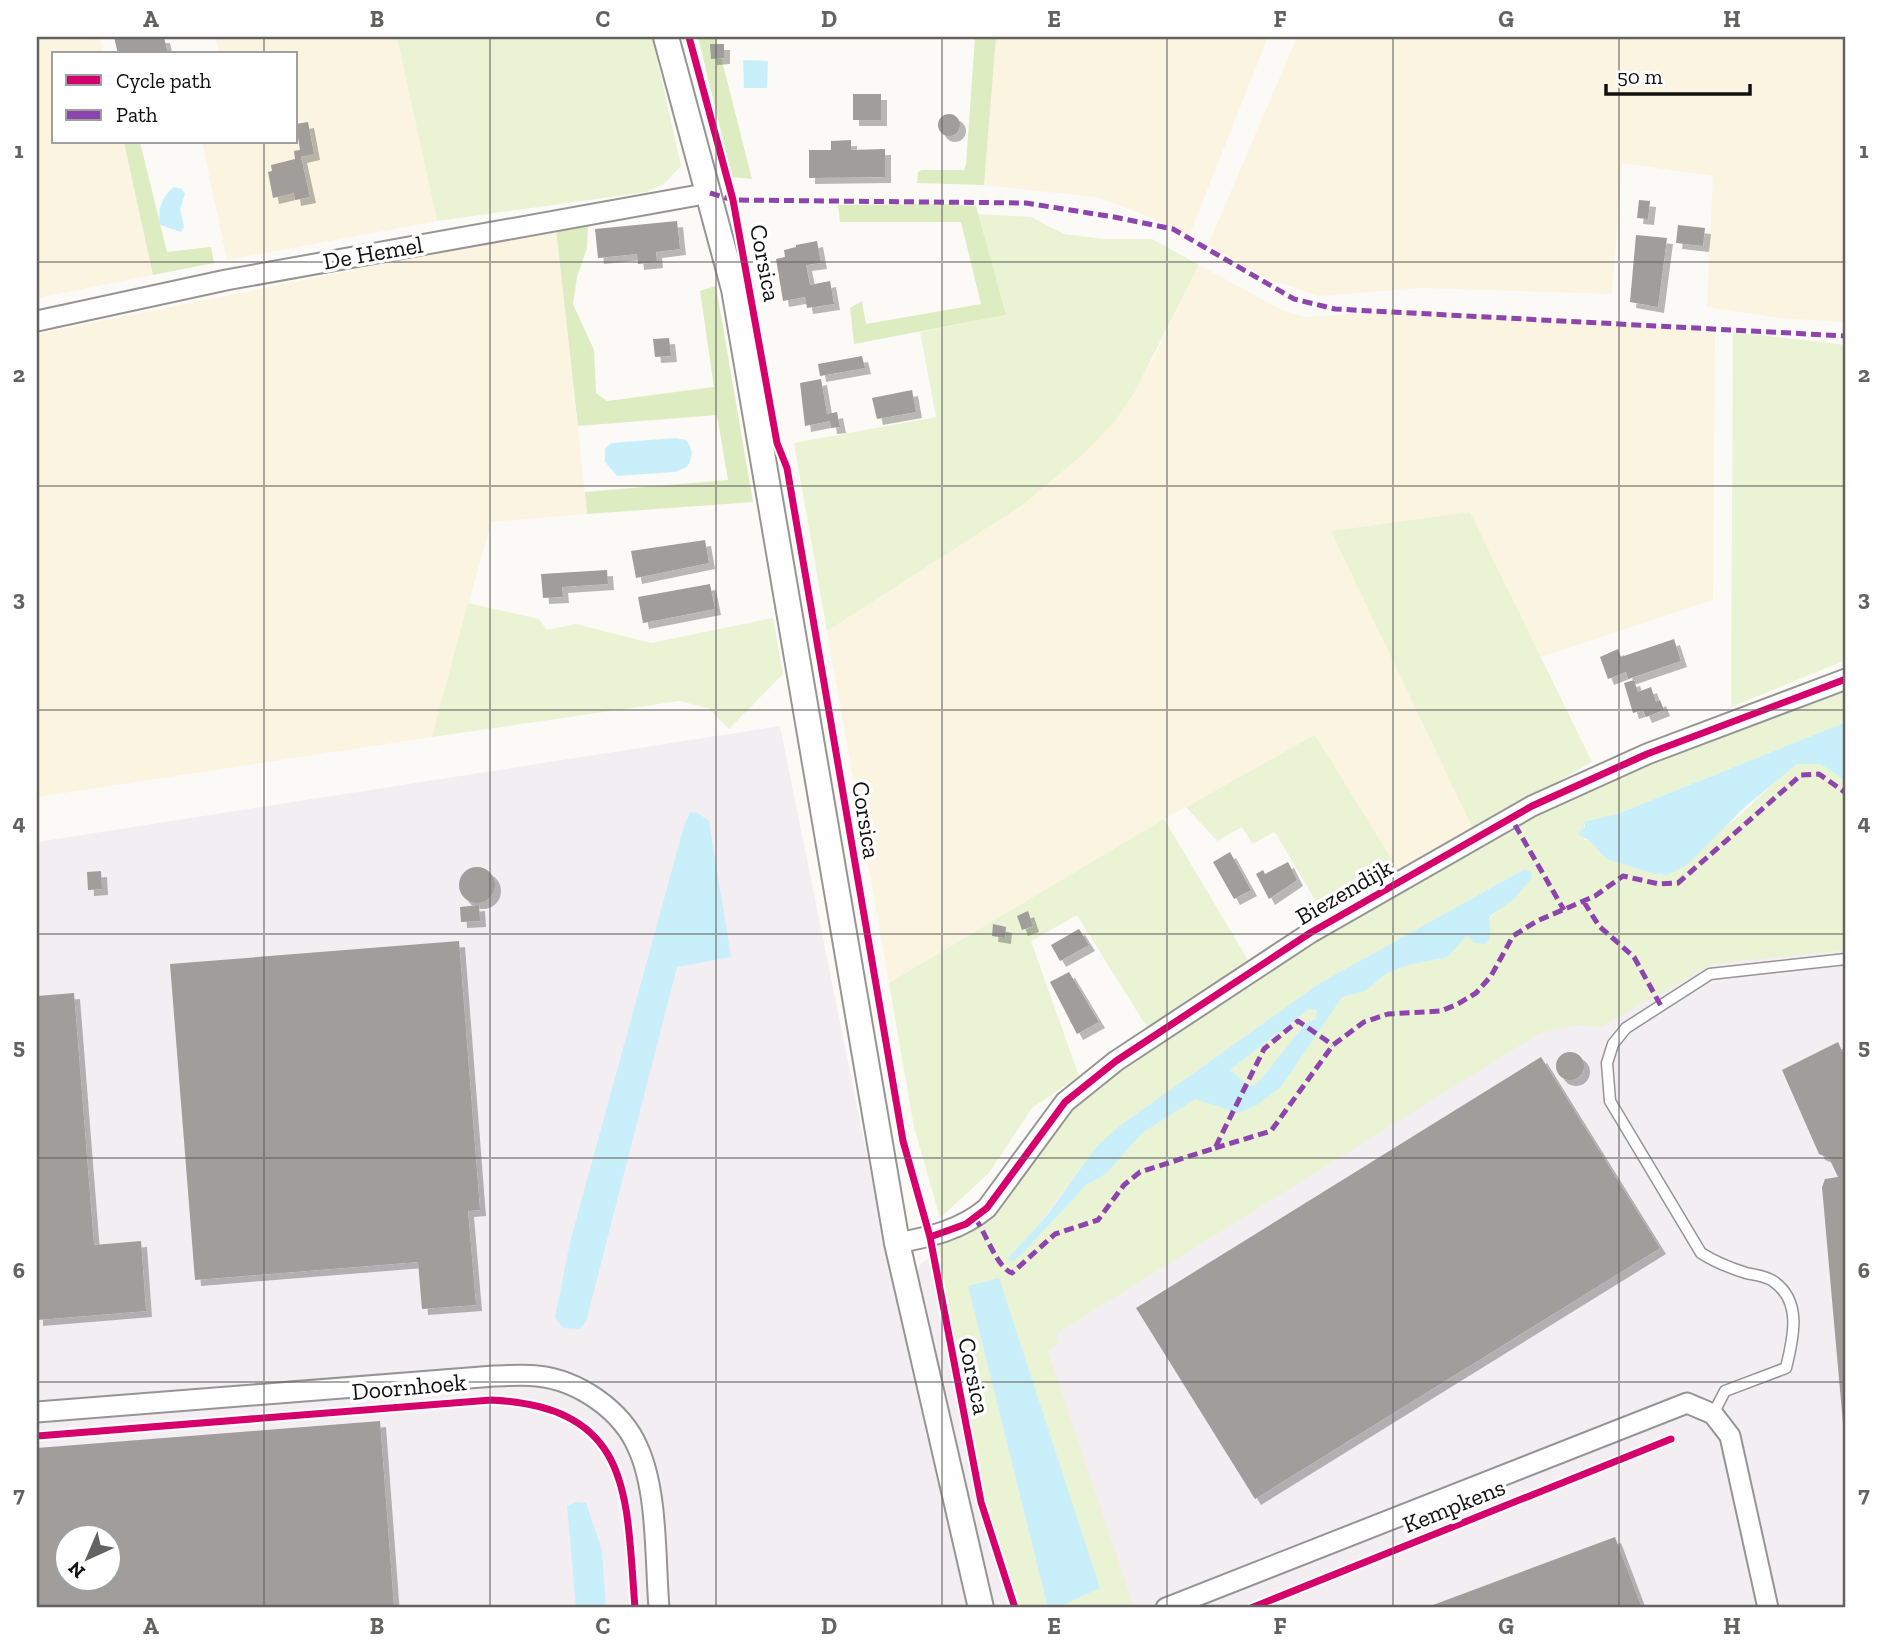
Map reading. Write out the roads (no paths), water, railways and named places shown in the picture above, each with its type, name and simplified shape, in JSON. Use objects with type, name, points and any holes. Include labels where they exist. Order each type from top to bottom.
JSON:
[{"type":"street","name":"Corsica","points":[[666,37],[734,289],[897,1243],[981,1608]]},
{"type":"street","name":"De Hemel","points":[[37,321],[226,280],[710,193]]},
{"type":"street","name":"Biezendijk","points":[[897,1243],[930,1237],[975,1218],[987,1208],[1066,1102],[1116,1061],[1310,933],[1532,806],[1647,754],[1846,679]]},
{"type":"street","name":"Doornhoek","points":[[37,1412],[494,1376],[538,1376],[576,1386],[611,1410],[638,1447],[650,1496],[659,1608]]},
{"type":"street","name":"Kempkens","points":[[1166,1608],[1687,1403],[1713,1413]]},
{"type":"street","points":[[1713,1413],[1730,1436],[1768,1608]]},
{"type":"lane","points":[[1713,1413],[1725,1391],[1786,1368],[1793,1341],[1794,1315],[1785,1293],[1772,1280],[1714,1262],[1701,1253],[1610,1101],[1607,1063],[1613,1044],[1626,1028],[1710,974],[1846,959]]},
{"type":"water","points":[[743,60],[768,61],[767,88],[744,88]]},
{"type":"water","points":[[174,187],[182,189],[185,194],[180,209],[184,227],[181,232],[160,225],[161,204]]},
{"type":"water","points":[[675,438],[686,440],[692,454],[687,467],[675,472],[617,476],[605,462],[605,449],[611,443]]},
{"type":"water","points":[[1846,722],[1846,781],[1820,764],[1797,764],[1745,807],[1688,864],[1668,875],[1655,874],[1606,859],[1589,840],[1579,835],[1580,830],[1585,827],[1584,822],[1617,814]]},
{"type":"water","points":[[690,812],[698,813],[709,821],[731,957],[677,967],[586,1322],[580,1329],[563,1328],[555,1318],[570,1242]]},
{"type":"water","points":[[1523,870],[1531,871],[1532,878],[1513,900],[1490,916],[1490,937],[1486,944],[1474,943],[1467,935],[1448,957],[1408,965],[1387,973],[1365,991],[1342,997],[1281,1087],[1257,1105],[1238,1113],[1195,1099],[1142,1133],[1107,1173],[1086,1185],[1020,1256],[1013,1261],[1007,1259],[1046,1217],[1097,1146],[1121,1125],[1320,983]],"holes":[[[1309,1009],[1317,1011],[1316,1019],[1306,1023],[1256,1085],[1249,1086],[1230,1070]]]},
{"type":"water","points":[[999,1278],[1100,1588],[1056,1608],[1048,1608],[968,1286]]},
{"type":"water","points":[[576,1502],[586,1503],[602,1550],[606,1608],[576,1608],[567,1506]]}]
